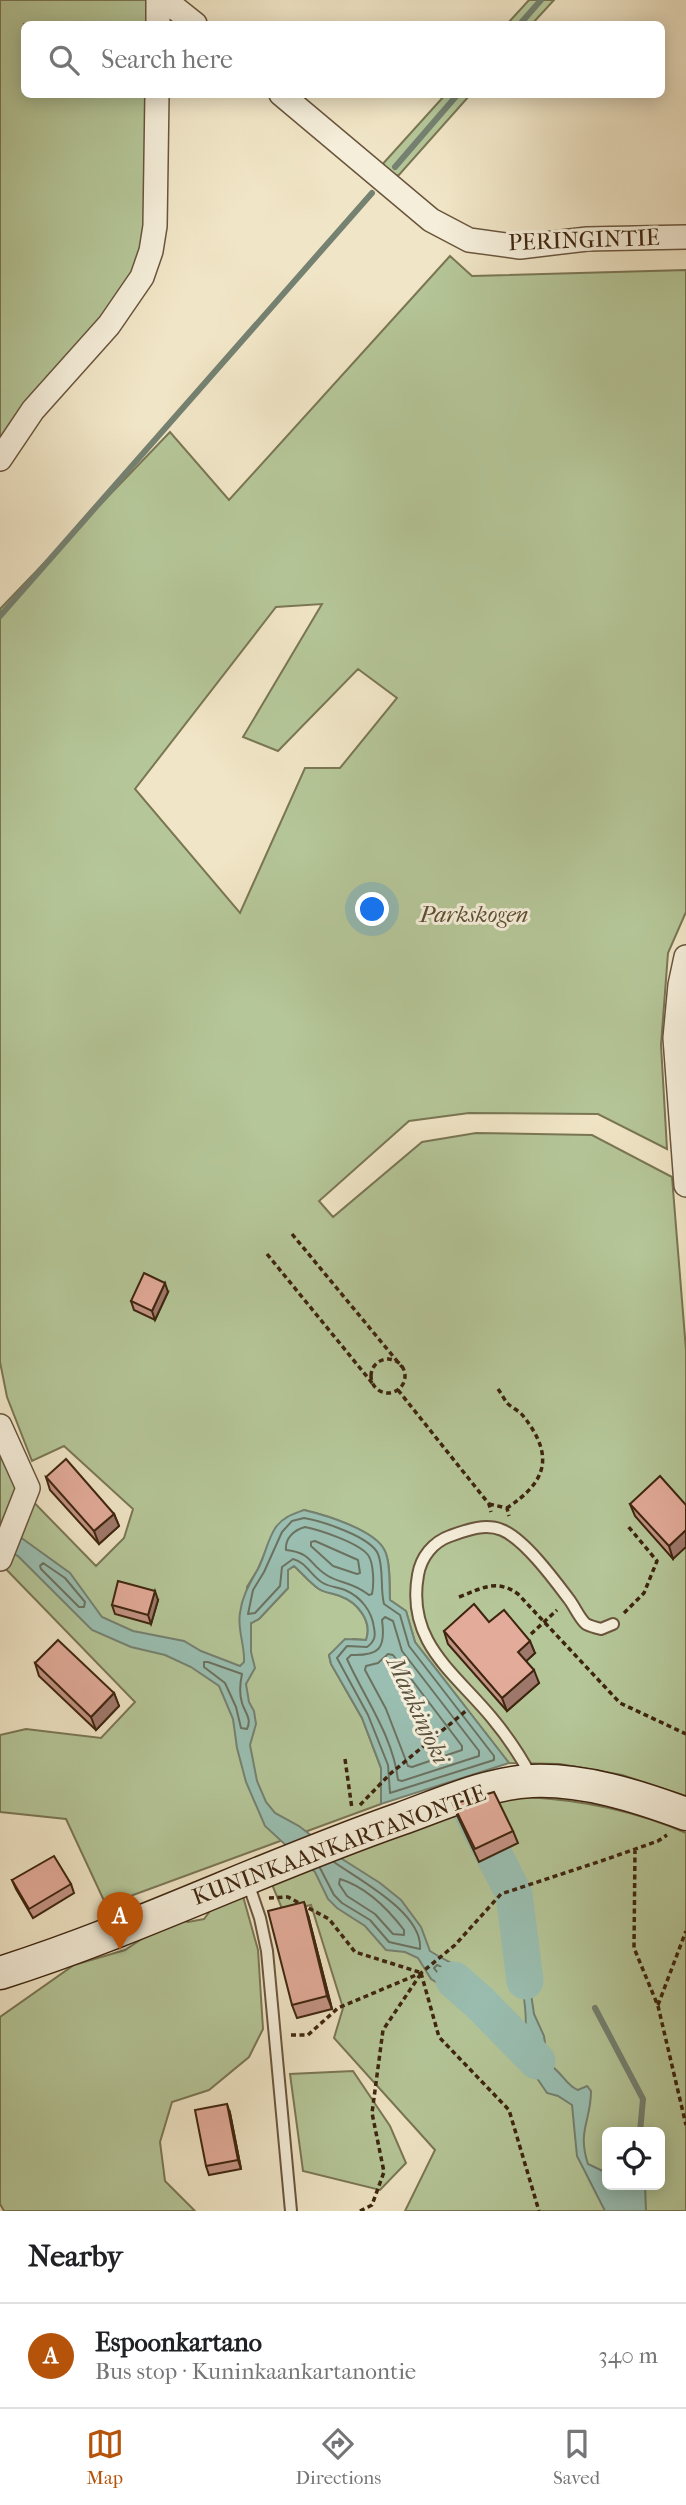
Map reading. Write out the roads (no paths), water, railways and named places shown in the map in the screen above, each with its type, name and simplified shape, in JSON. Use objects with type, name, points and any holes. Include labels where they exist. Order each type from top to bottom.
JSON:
[{"type":"street","points":[[158,0],[158,21]]},
{"type":"street","points":[[165,0],[191,21]]},
{"type":"street","points":[[0,459],[33,410],[109,325],[142,277],[151,251],[155,226],[157,98]]},
{"type":"street","name":"PERINGINTIE","points":[[286,98],[430,220],[469,240],[520,247],[587,239],[686,237]]},
{"type":"street","points":[[686,957],[680,985],[675,1038],[686,1185]]},
{"type":"street","points":[[0,1426],[28,1488],[0,1558]]},
{"type":"street","name":"KUNINKAANKARTANONTIE","points":[[0,1973],[64,1952],[335,1842],[495,1787],[534,1781],[581,1784],[629,1795],[681,1821]]},
{"type":"lane","points":[[534,1781],[520,1756],[491,1717],[453,1677],[426,1641],[418,1620],[415,1594],[420,1566],[429,1549],[446,1538],[471,1529],[495,1528],[513,1535],[569,1599],[586,1623],[601,1629],[613,1624]]},
{"type":"lane","points":[[246,1877],[267,1951],[291,2211]]},
{"type":"water","points":[[304,1510],[324,1516],[361,1530],[380,1543],[388,1562],[390,1600],[406,1611],[415,1642],[509,1763],[381,1804],[381,1768],[362,1718],[331,1664],[329,1655],[345,1639],[366,1640],[368,1633],[365,1619],[352,1603],[319,1589],[294,1566],[288,1570],[288,1588],[259,1619],[251,1623],[251,1652],[255,1668],[246,1684],[256,1724],[250,1745],[257,1781],[266,1802],[275,1813],[299,1826],[401,1900],[421,1927],[430,1951],[463,1969],[480,1983],[486,1992],[490,2018],[498,2024],[524,2032],[526,2016],[521,1977],[503,1904],[507,1902],[524,1947],[534,2014],[544,2036],[548,2064],[574,2088],[578,2090],[587,2086],[591,2091],[584,2134],[588,2164],[602,2171],[602,2190],[645,2190],[646,2211],[605,2211],[577,2156],[572,2105],[547,2093],[522,2056],[486,2027],[477,2013],[459,1996],[431,1979],[418,1958],[405,1952],[386,1950],[365,1926],[337,1908],[328,1899],[315,1872],[265,1826],[246,1782],[233,1719],[219,1686],[191,1667],[165,1655],[131,1647],[92,1630],[18,1556],[0,1547],[0,1528],[23,1539],[70,1573],[102,1617],[133,1631],[184,1641],[201,1651],[240,1666],[244,1662],[244,1656],[239,1619],[245,1594],[276,1527],[292,1514]]},
{"type":"waterway","points":[[523,21],[541,0]]},
{"type":"waterway","points":[[395,167],[455,98]]},
{"type":"waterway","points":[[0,616],[372,193]]},
{"type":"waterway","name":"Mankinjoki","points":[[472,1812],[514,1894],[525,1981]]},
{"type":"waterway","name":"Mankinjoki","points":[[454,1980],[537,2061]]},
{"type":"waterway","points":[[595,2008],[643,2099],[640,2127]]},
{"type":"place","name":"Espoonkartano","points":[[120,1950]]},
{"type":"park label","name":"Parkskogen","points":[[474,914]]}]
